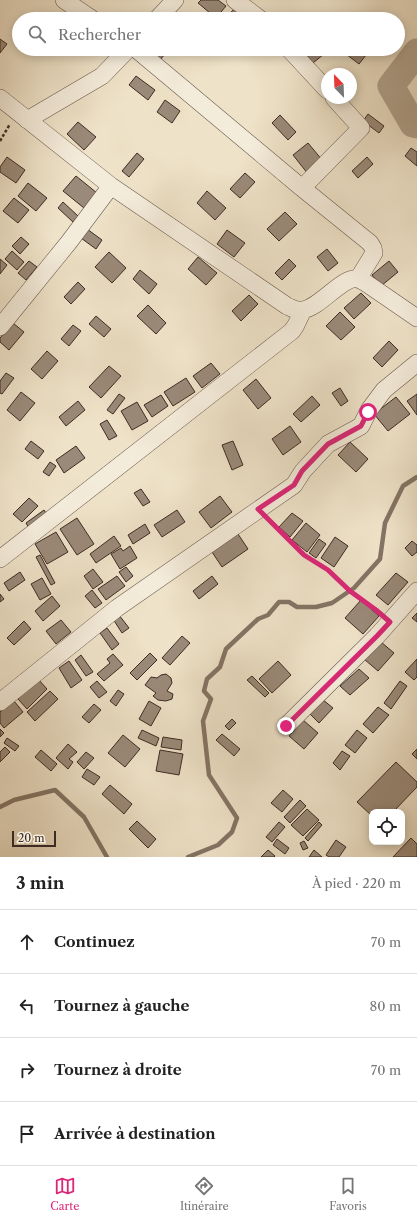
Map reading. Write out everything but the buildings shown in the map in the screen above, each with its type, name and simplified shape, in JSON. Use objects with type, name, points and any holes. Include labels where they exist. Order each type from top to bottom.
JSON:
[{"type":"street","points":[[64,0],[82,12]]},
{"type":"street","points":[[164,12],[175,0]]},
{"type":"street","points":[[235,0],[251,12]]},
{"type":"street","points":[[27,120],[102,76],[121,56]]},
{"type":"street","points":[[144,56],[370,243],[374,253],[358,279]]},
{"type":"street","points":[[295,56],[321,84]]},
{"type":"street","points":[[0,98],[111,186],[287,306],[294,309],[303,310],[313,306],[346,282],[352,279],[358,279],[417,318]]},
{"type":"street","points":[[302,188],[361,128],[339,104]]},
{"type":"street","points":[[0,326],[69,242],[111,186]]},
{"type":"street","points":[[0,560],[292,331],[303,310]]},
{"type":"street","points":[[0,702],[117,608],[294,485],[302,471],[328,444],[361,426],[384,390],[417,363]]},
{"type":"street","points":[[286,726],[372,641],[417,591]]},
{"type":"path","points":[[258,509],[304,555],[328,570],[350,591],[390,622]]},
{"type":"waterway","points":[[417,52],[391,86],[413,124],[417,125]]},
{"type":"waterway","points":[[188,857],[218,845],[232,832],[237,818],[209,775],[203,721],[211,699],[204,691],[207,679],[220,667],[226,649],[258,619],[268,615],[279,602],[289,602],[297,607],[316,607],[332,603],[354,588],[380,559],[385,523],[403,486],[417,477]]},
{"type":"waterway","points":[[0,807],[14,800],[55,790],[84,817],[107,857]]},
{"type":"route","points":[[286,726],[390,622],[350,591],[328,570],[304,555],[258,509],[294,485],[302,471],[332,440],[361,426],[368,412]]}]
